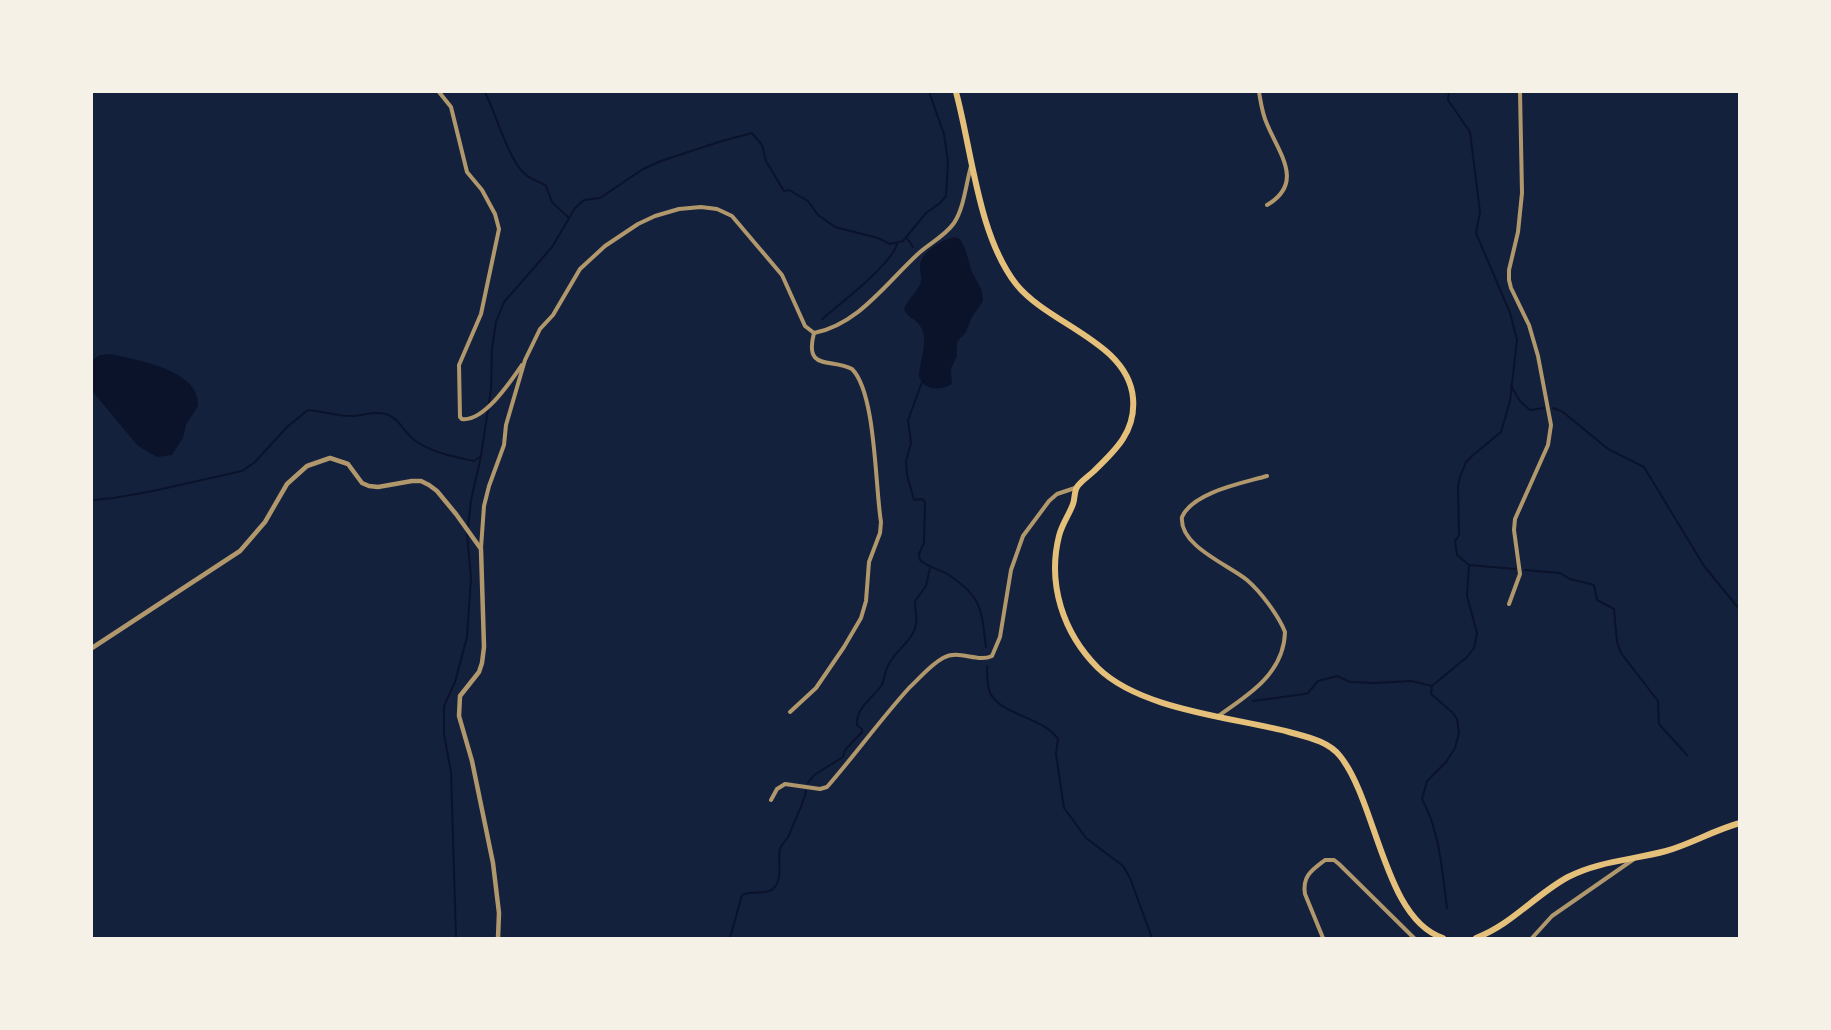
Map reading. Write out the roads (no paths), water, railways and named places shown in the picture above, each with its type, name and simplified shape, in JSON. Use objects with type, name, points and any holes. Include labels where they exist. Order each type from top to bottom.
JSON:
[{"type":"main road","points":[[956,92],[993,242],[1006,269],[1017,285],[1045,311],[1116,359],[1130,381],[1133,405],[1130,427],[1115,451],[1076,488],[1073,503],[1059,537],[1055,579],[1063,616],[1073,636],[1099,668],[1124,687],[1158,700],[1324,743],[1341,757],[1351,774],[1408,910],[1424,928],[1443,939]]},
{"type":"main road","points":[[1476,939],[1581,871],[1669,850],[1740,823]]},
{"type":"street","points":[[439,92],[451,108],[468,172],[482,190],[498,222],[498,237],[481,314],[459,365],[460,417],[464,420],[470,419],[503,393],[525,360],[540,329],[553,315],[580,269],[591,258],[638,224],[668,212],[691,207],[717,208],[732,216],[782,275],[805,326],[814,333],[829,330],[865,307],[914,258],[949,230],[960,211],[972,162]]},
{"type":"street","points":[[1259,92],[1266,122],[1282,155],[1287,183],[1279,198],[1267,205]]},
{"type":"street","points":[[1509,604],[1520,574],[1514,530],[1515,519],[1548,445],[1551,425],[1538,356],[1529,326],[1509,280],[1509,270],[1518,232],[1522,193],[1520,92]]},
{"type":"street","points":[[790,712],[816,688],[861,618],[866,601],[869,562],[880,533],[881,522],[873,441],[862,384],[852,369],[817,360],[812,353],[811,345],[814,333]]},
{"type":"street","points":[[498,939],[499,913],[494,863],[472,761],[459,716],[460,696],[479,672],[482,663],[484,646],[481,549],[484,506],[504,445],[506,425],[525,360]]},
{"type":"street","points":[[92,648],[232,558],[256,534],[287,484],[307,466],[322,460],[330,458],[344,461],[362,483],[369,486],[378,487],[412,481],[421,481],[429,485],[437,491],[481,549]]},
{"type":"street","points":[[1217,716],[1252,692],[1274,669],[1283,648],[1285,632],[1274,612],[1249,582],[1197,546],[1184,528],[1182,518],[1187,509],[1202,498],[1267,476]]},
{"type":"street","points":[[771,800],[777,789],[785,784],[794,783],[820,789],[827,787],[899,700],[926,671],[943,658],[952,654],[986,658],[992,656],[1000,637],[1011,570],[1023,536],[1049,501],[1057,494],[1076,488]]},
{"type":"street","points":[[1323,939],[1303,886],[1306,876],[1329,859],[1340,864],[1414,939]]},
{"type":"street","points":[[1532,939],[1552,916],[1634,859]]},
{"type":"water","points":[[955,237],[960,239],[965,248],[972,272],[982,291],[983,301],[972,317],[966,332],[957,342],[957,356],[951,369],[952,384],[943,388],[933,388],[925,385],[919,377],[924,344],[923,331],[904,309],[920,284],[920,266],[924,256],[939,243]]},
{"type":"water","points":[[111,354],[151,364],[179,375],[196,394],[198,406],[172,455],[157,457],[138,446],[92,391],[92,360],[100,355]]},
{"type":"waterway","points":[[485,92],[513,159],[527,176],[546,186],[552,202],[569,218]]},
{"type":"waterway","points":[[468,528],[491,389],[492,348],[496,322],[504,302],[552,247],[575,208],[584,200],[600,198],[643,169],[661,161],[752,133],[762,145],[766,161],[784,191],[789,190],[808,201],[818,215],[835,227],[878,238],[890,244],[903,241],[926,213],[946,196],[948,162],[944,134],[929,92]]},
{"type":"waterway","points":[[1449,92],[1448,100],[1470,132],[1480,212],[1476,233],[1510,313],[1517,340],[1510,401],[1501,432],[1466,462],[1460,477],[1458,486],[1459,535],[1455,541],[1457,555],[1469,565],[1515,569]]},
{"type":"waterway","points":[[906,237],[913,247]]},
{"type":"waterway","points":[[822,319],[875,273],[893,253],[897,244]]},
{"type":"waterway","points":[[922,382],[908,420],[911,443],[906,461],[907,475],[914,500],[922,499],[925,502],[924,543],[919,554],[920,560],[949,575],[974,598],[981,614],[986,647]]},
{"type":"waterway","points":[[1511,386],[1520,401],[1530,410],[1544,408]]},
{"type":"waterway","points":[[1553,408],[1563,412],[1608,449],[1644,467],[1704,566],[1740,610]]},
{"type":"waterway","points":[[92,500],[153,491],[242,471],[255,462],[287,427],[308,410],[348,416],[386,414],[395,419],[413,439],[430,449],[474,461],[481,456]]},
{"type":"waterway","points":[[456,938],[451,772],[444,734],[444,706],[455,682],[467,637],[471,578],[467,533]]},
{"type":"waterway","points":[[1447,908],[1437,838],[1422,799],[1427,781],[1446,762],[1455,748],[1459,733],[1457,719],[1453,713],[1431,694],[1432,686],[1467,657],[1474,648],[1477,633],[1467,596],[1469,565]]},
{"type":"waterway","points":[[808,783],[814,775],[843,757],[845,750],[862,732],[857,725],[859,713],[881,686],[889,663],[915,629],[915,601],[926,586],[930,568]]},
{"type":"waterway","points":[[1525,570],[1560,573],[1570,579],[1594,585],[1597,600],[1614,609],[1617,642],[1621,653],[1658,701],[1659,724],[1687,755]]},
{"type":"waterway","points":[[987,666],[988,687],[994,698],[1001,705],[1041,725],[1058,739],[1056,754],[1064,808],[1086,838],[1123,866],[1130,878],[1152,938]]},
{"type":"waterway","points":[[1253,701],[1308,693],[1318,681],[1337,676],[1350,682],[1411,681],[1432,686]]},
{"type":"waterway","points":[[730,938],[742,895],[770,891],[776,885],[779,875],[780,849],[789,835],[806,791]]}]
